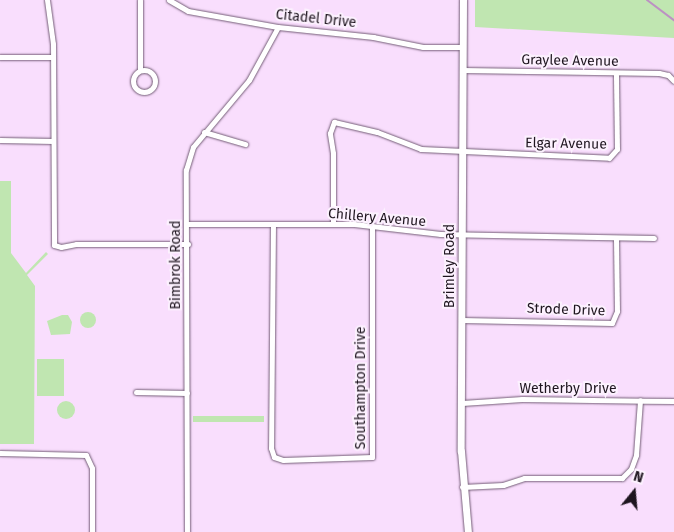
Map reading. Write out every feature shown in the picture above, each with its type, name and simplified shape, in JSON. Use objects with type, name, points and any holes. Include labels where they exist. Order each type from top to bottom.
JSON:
[{"type":"main road","name":"Brimley Road","points":[[463,0],[462,487],[468,532]]},
{"type":"street","points":[[48,0],[53,57],[54,245],[62,247],[76,244],[188,244]]},
{"type":"street","points":[[140,0],[140,70]]},
{"type":"street","name":"Citadel Drive","points":[[169,0],[188,10],[278,27],[373,37],[423,47],[463,47]]},
{"type":"street","name":"Bimbrok Road","points":[[187,532],[188,224],[186,170],[193,147],[249,80],[278,27]]},
{"type":"street","points":[[0,56],[53,57]]},
{"type":"street","points":[[140,70],[147,70],[155,77],[154,87],[148,91],[134,86],[134,75],[140,70]]},
{"type":"street","name":"Graylee Avenue","points":[[463,70],[665,74],[674,81]]},
{"type":"street","name":"Elgar Avenue","points":[[463,153],[614,156],[617,150],[616,73]]},
{"type":"street","points":[[333,224],[333,153],[330,133],[334,122],[370,129],[421,149],[463,153]]},
{"type":"street","points":[[204,132],[245,144]]},
{"type":"street","points":[[0,140],[53,141]]},
{"type":"street","name":"Chillery Avenue","points":[[188,224],[333,224],[372,226],[417,233],[462,235],[654,238]]},
{"type":"street","name":"Southampton Drive","points":[[273,224],[271,448],[274,457],[282,460],[372,457],[372,226]]},
{"type":"street","name":"Strode Drive","points":[[462,320],[612,323],[617,311],[616,238]]},
{"type":"street","points":[[136,392],[187,393]]},
{"type":"street","name":"Wetherby Drive","points":[[462,403],[522,399],[674,401]]},
{"type":"street","points":[[462,487],[503,485],[524,478],[622,478],[631,469],[636,455],[640,400]]},
{"type":"street","points":[[0,453],[86,455],[92,468],[92,532]]},
{"type":"green space","points":[[475,0],[674,0],[674,38],[475,27]]},
{"type":"green space","points":[[0,181],[11,181],[11,253],[26,273],[46,252],[48,254],[27,275],[35,286],[34,444],[0,444]]},
{"type":"green space","points":[[88,312],[96,320],[88,328],[80,320]]},
{"type":"green space","points":[[62,315],[68,315],[72,322],[70,334],[51,335],[47,321]]},
{"type":"green space","points":[[37,359],[64,359],[64,396],[37,396]]},
{"type":"green space","points":[[66,401],[74,406],[75,410],[70,418],[66,419],[58,414],[57,410],[62,402]]},
{"type":"green space","points":[[193,416],[264,416],[264,422],[193,422]]},
{"type":"waterway","points":[[647,0],[674,20]]}]
